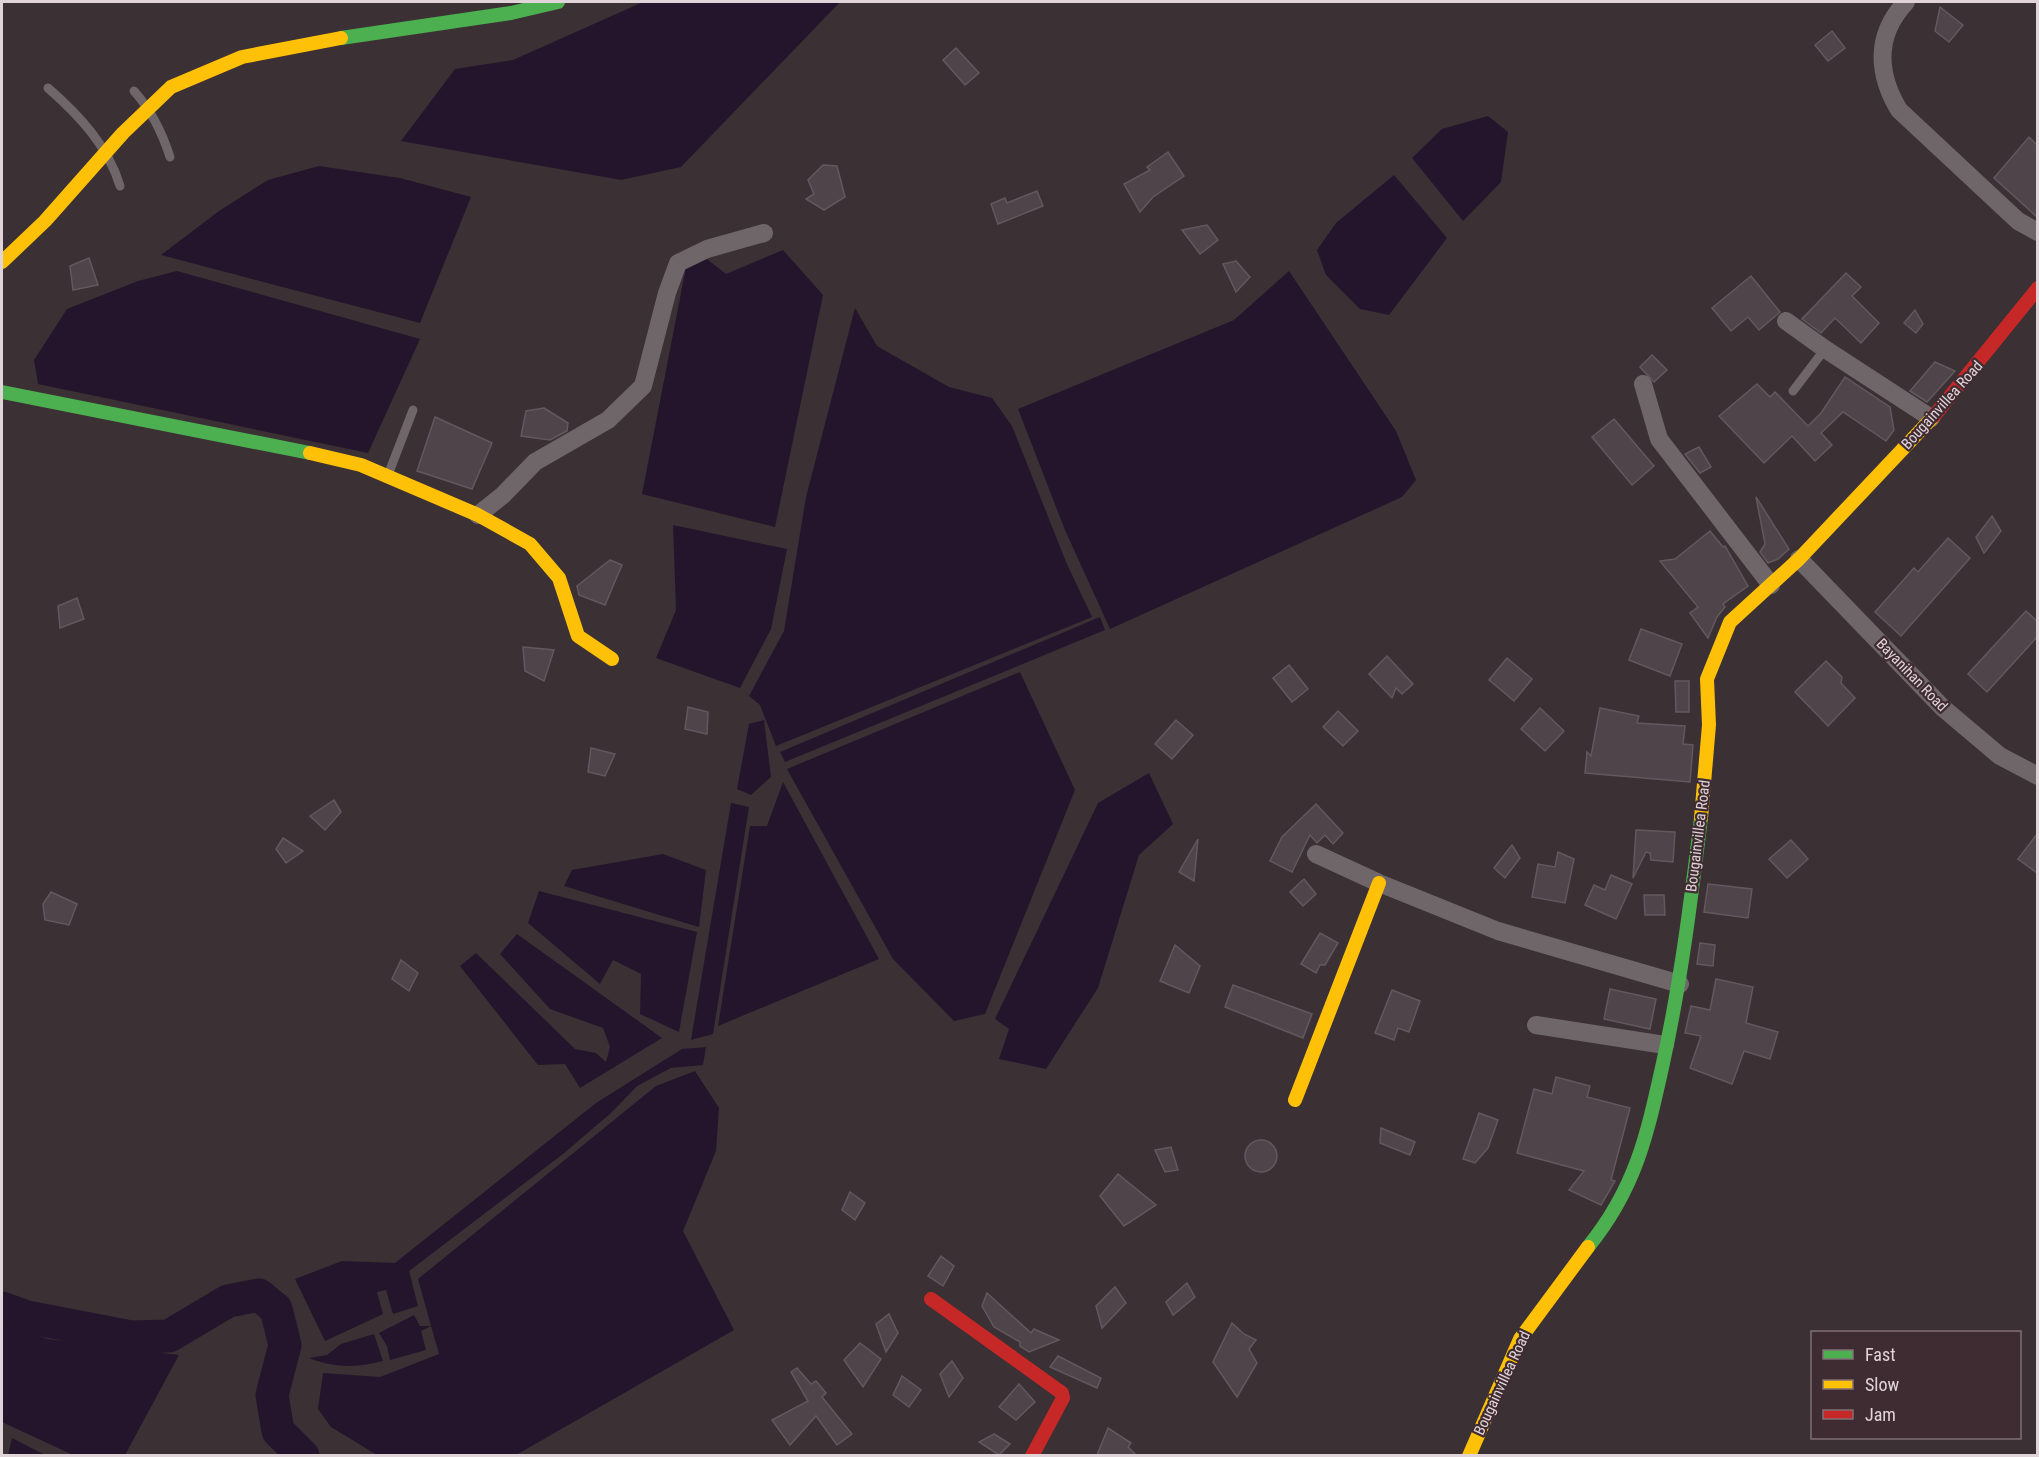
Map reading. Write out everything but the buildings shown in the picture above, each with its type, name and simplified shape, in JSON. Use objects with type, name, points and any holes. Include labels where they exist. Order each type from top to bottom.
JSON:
[{"type":"street","points":[[2,262],[45,221],[106,152],[171,87],[242,57],[353,36],[512,13],[558,2]]},
{"type":"street","points":[[1906,2],[1895,13],[1885,44],[1881,67],[1887,89],[1899,110],[2018,221],[2037,232]]},
{"type":"street","points":[[478,514],[503,495],[535,462],[608,420],[643,386],[667,293],[678,263],[707,249],[764,233]]},
{"type":"street","name":"Bougainvillea Road","points":[[1469,1455],[1520,1340],[1568,1272],[1604,1228],[1628,1187],[1644,1147],[1680,984],[1703,804],[1709,724],[1707,680],[1730,622],[1799,559],[1952,397],[2037,288]]},
{"type":"street","points":[[1786,321],[1931,418]]},
{"type":"street","points":[[1643,384],[1659,439],[1771,585]]},
{"type":"street","points":[[2,392],[305,451],[361,465],[478,514],[530,544],[560,578],[578,636],[612,659]]},
{"type":"street","name":"Bayanihan Road","points":[[1799,559],[1942,707],[2000,756],[2037,776]]},
{"type":"street","points":[[1316,854],[1379,883],[1498,931],[1680,984]]},
{"type":"street","points":[[1295,1100],[1379,883]]},
{"type":"street","points":[[1536,1025],[1665,1045]]},
{"type":"street","points":[[931,1299],[1062,1393],[1063,1398],[1032,1455]]},
{"type":"lane","points":[[48,88],[87,127],[106,152],[114,166],[120,186]]},
{"type":"lane","points":[[134,91],[148,108],[163,134],[170,157]]},
{"type":"lane","points":[[1793,391],[1825,349]]},
{"type":"lane","points":[[388,476],[413,410]]},
{"type":"shaded area","points":[[643,2],[840,2],[681,167],[621,180],[401,141],[455,69],[513,60]]},
{"type":"shaded area","points":[[1488,116],[1508,132],[1501,182],[1463,221],[1412,158],[1442,129]]},
{"type":"shaded area","points":[[319,166],[400,178],[471,197],[420,323],[161,255],[219,211],[268,180]]},
{"type":"shaded area","points":[[1394,175],[1447,238],[1389,315],[1360,309],[1326,275],[1317,250],[1336,223]]},
{"type":"shaded area","points":[[783,250],[823,295],[775,527],[642,494],[687,262],[703,256],[726,274]]},
{"type":"shaded area","points":[[177,271],[420,339],[368,453],[38,384],[34,360],[67,309],[138,281]]},
{"type":"shaded area","points":[[1289,271],[1396,431],[1416,480],[1402,497],[1110,629],[1065,530],[1018,409],[1234,320]]},
{"type":"shaded area","points":[[855,308],[877,346],[949,387],[992,398],[1012,426],[1066,562],[1092,617],[776,746],[760,705],[749,696],[784,631],[806,497]]},
{"type":"shaded area","points":[[673,525],[787,549],[771,629],[740,688],[656,658],[676,610]]},
{"type":"shaded area","points":[[1100,617],[1105,630],[785,762],[780,752]]},
{"type":"shaded area","points":[[1020,672],[1075,790],[985,1014],[954,1021],[893,959],[787,769]]},
{"type":"shaded area","points":[[764,720],[771,777],[751,795],[737,789],[749,724]]},
{"type":"shaded area","points":[[1149,773],[1173,824],[1139,855],[1098,988],[1046,1069],[999,1059],[1009,1029],[995,1019],[1098,803]]},
{"type":"shaded area","points":[[783,782],[879,959],[718,1026],[750,826],[767,826]]},
{"type":"shaded area","points":[[731,803],[749,807],[713,1034],[691,1040]]},
{"type":"shaded area","points":[[663,854],[706,870],[699,927],[564,886],[572,870]]},
{"type":"shaded area","points":[[539,891],[697,932],[679,1032],[640,1014],[641,974],[613,960],[600,984],[528,923]]},
{"type":"shaded area","points":[[517,934],[662,1038],[580,1088],[565,1064],[538,1065],[460,966],[476,953],[575,1049],[596,1053],[606,1062],[610,1047],[603,1028],[550,1009],[500,954]]},
{"type":"shaded area","points":[[706,1047],[703,1065],[671,1068],[637,1086],[611,1113],[563,1154],[409,1271],[418,1306],[393,1314],[386,1290],[377,1292],[383,1314],[325,1341],[295,1279],[342,1261],[395,1263],[596,1103],[682,1049]]},
{"type":"shaded area","points":[[695,1071],[719,1108],[716,1151],[683,1231],[734,1330],[516,1455],[377,1455],[331,1427],[318,1409],[323,1373],[380,1377],[439,1354],[418,1279],[656,1086]]},
{"type":"shaded area","points":[[414,1315],[420,1326],[431,1326],[421,1331],[426,1350],[390,1360],[387,1346],[379,1333]]},
{"type":"shaded area","points":[[2,1323],[48,1339],[179,1355],[125,1455],[73,1455],[2,1422]]},
{"type":"shaded area","points":[[374,1334],[383,1361],[346,1366],[327,1364],[309,1358],[327,1355],[341,1344]]},
{"type":"shaded area","points":[[12,1438],[45,1455],[8,1455]]},
{"type":"waterway","points":[[2,1308],[27,1317],[131,1337],[169,1336],[228,1301],[259,1295],[276,1309],[285,1345],[272,1395],[278,1431],[303,1456]]},
{"type":"traffic: fast","points":[[341,38],[511,13],[558,2]]},
{"type":"traffic: fast","points":[[2,392],[310,453]]},
{"type":"traffic: fast","points":[[1588,1247],[1618,1203],[1629,1182],[1645,1137],[1669,1032],[1680,971],[1701,818]]},
{"type":"traffic: slow","points":[[2,262],[45,221],[123,133],[171,87],[242,57],[341,38]]},
{"type":"traffic: slow","points":[[1701,818],[1709,725],[1707,679],[1730,622],[1799,559],[1934,416]]},
{"type":"traffic: slow","points":[[310,453],[361,465],[478,515],[530,544],[559,578],[578,636],[612,659]]},
{"type":"traffic: slow","points":[[1295,1100],[1379,883]]},
{"type":"traffic: slow","points":[[1469,1456],[1520,1339],[1588,1247]]},
{"type":"traffic: jam","points":[[1934,416],[2038,288]]},
{"type":"traffic: jam","points":[[931,1299],[1062,1393],[1063,1398],[1032,1456]]}]
